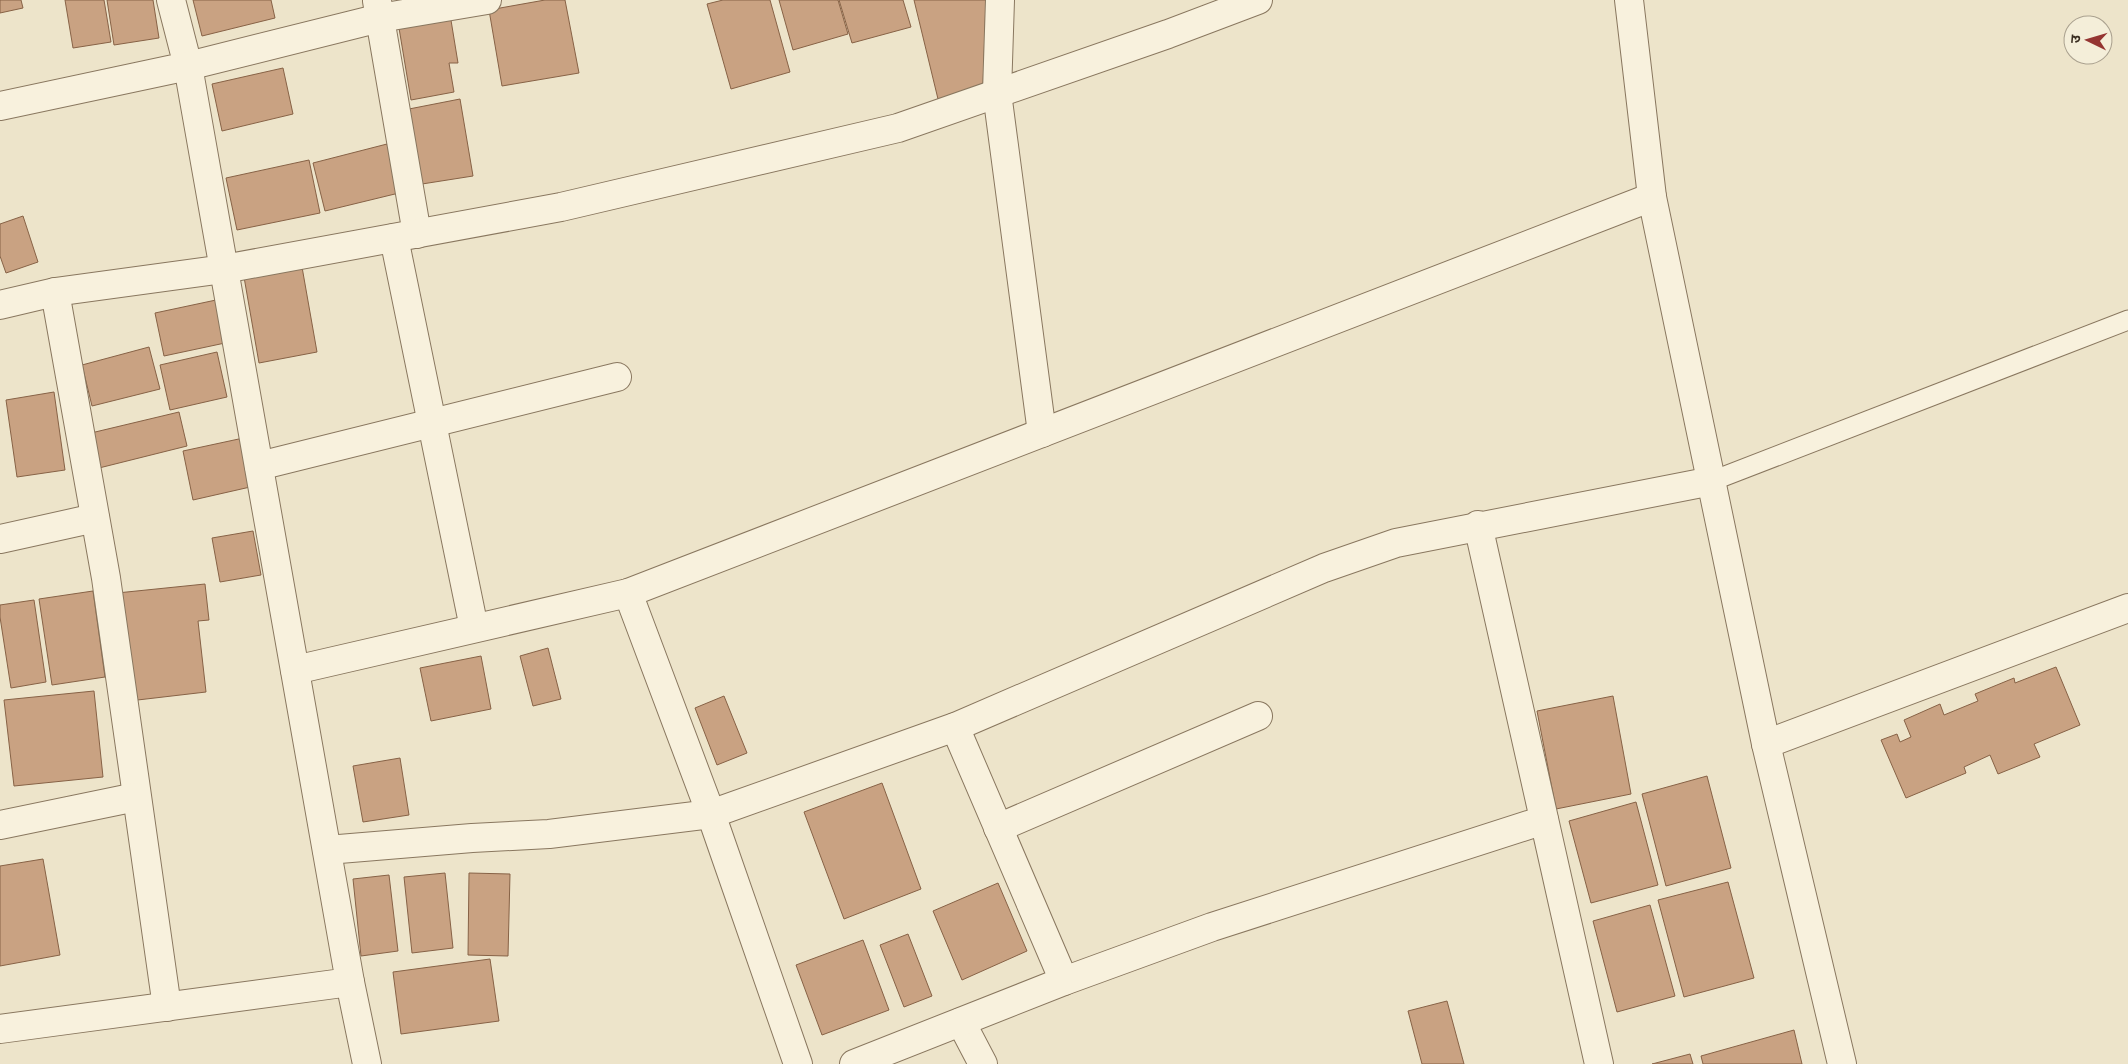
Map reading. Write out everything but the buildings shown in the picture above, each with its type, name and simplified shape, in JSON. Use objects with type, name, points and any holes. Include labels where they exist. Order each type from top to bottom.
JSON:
[{"type":"street","points":[[171,0],[188,66],[350,982],[367,1064]]},
{"type":"street","points":[[0,106],[188,66],[378,9],[487,0]]},
{"type":"street","points":[[1000,0],[997,93],[1042,433]]},
{"type":"street","points":[[0,304],[55,292],[224,269],[561,207],[898,128],[1258,0]]},
{"type":"street","points":[[1628,0],[1652,197],[1766,744],[1842,1064]]},
{"type":"street","points":[[378,9],[405,236],[431,423],[474,628]]},
{"type":"street","points":[[295,670],[628,593],[1652,197]]},
{"type":"street","points":[[55,292],[106,578],[167,1007]]},
{"type":"street","points":[[259,466],[617,377]]},
{"type":"street","points":[[327,850],[472,838],[549,834],[711,814],[955,727],[1324,568],[1396,543],[1478,525],[1712,481]]},
{"type":"street","points":[[0,539],[95,518]]},
{"type":"street","points":[[1478,525],[1599,1064]]},
{"type":"street","points":[[628,593],[711,814],[798,1064]]},
{"type":"street","points":[[1766,744],[2128,608]]},
{"type":"street","points":[[998,828],[1258,716]]},
{"type":"street","points":[[955,727],[1064,981]]},
{"type":"street","points":[[0,825],[136,797]]},
{"type":"street","points":[[854,1064],[1064,981],[1212,927],[1544,820]]},
{"type":"street","points":[[0,1029],[350,982]]},
{"type":"street","points":[[961,1022],[983,1064]]},
{"type":"lane","points":[[1712,481],[2128,320]]}]
